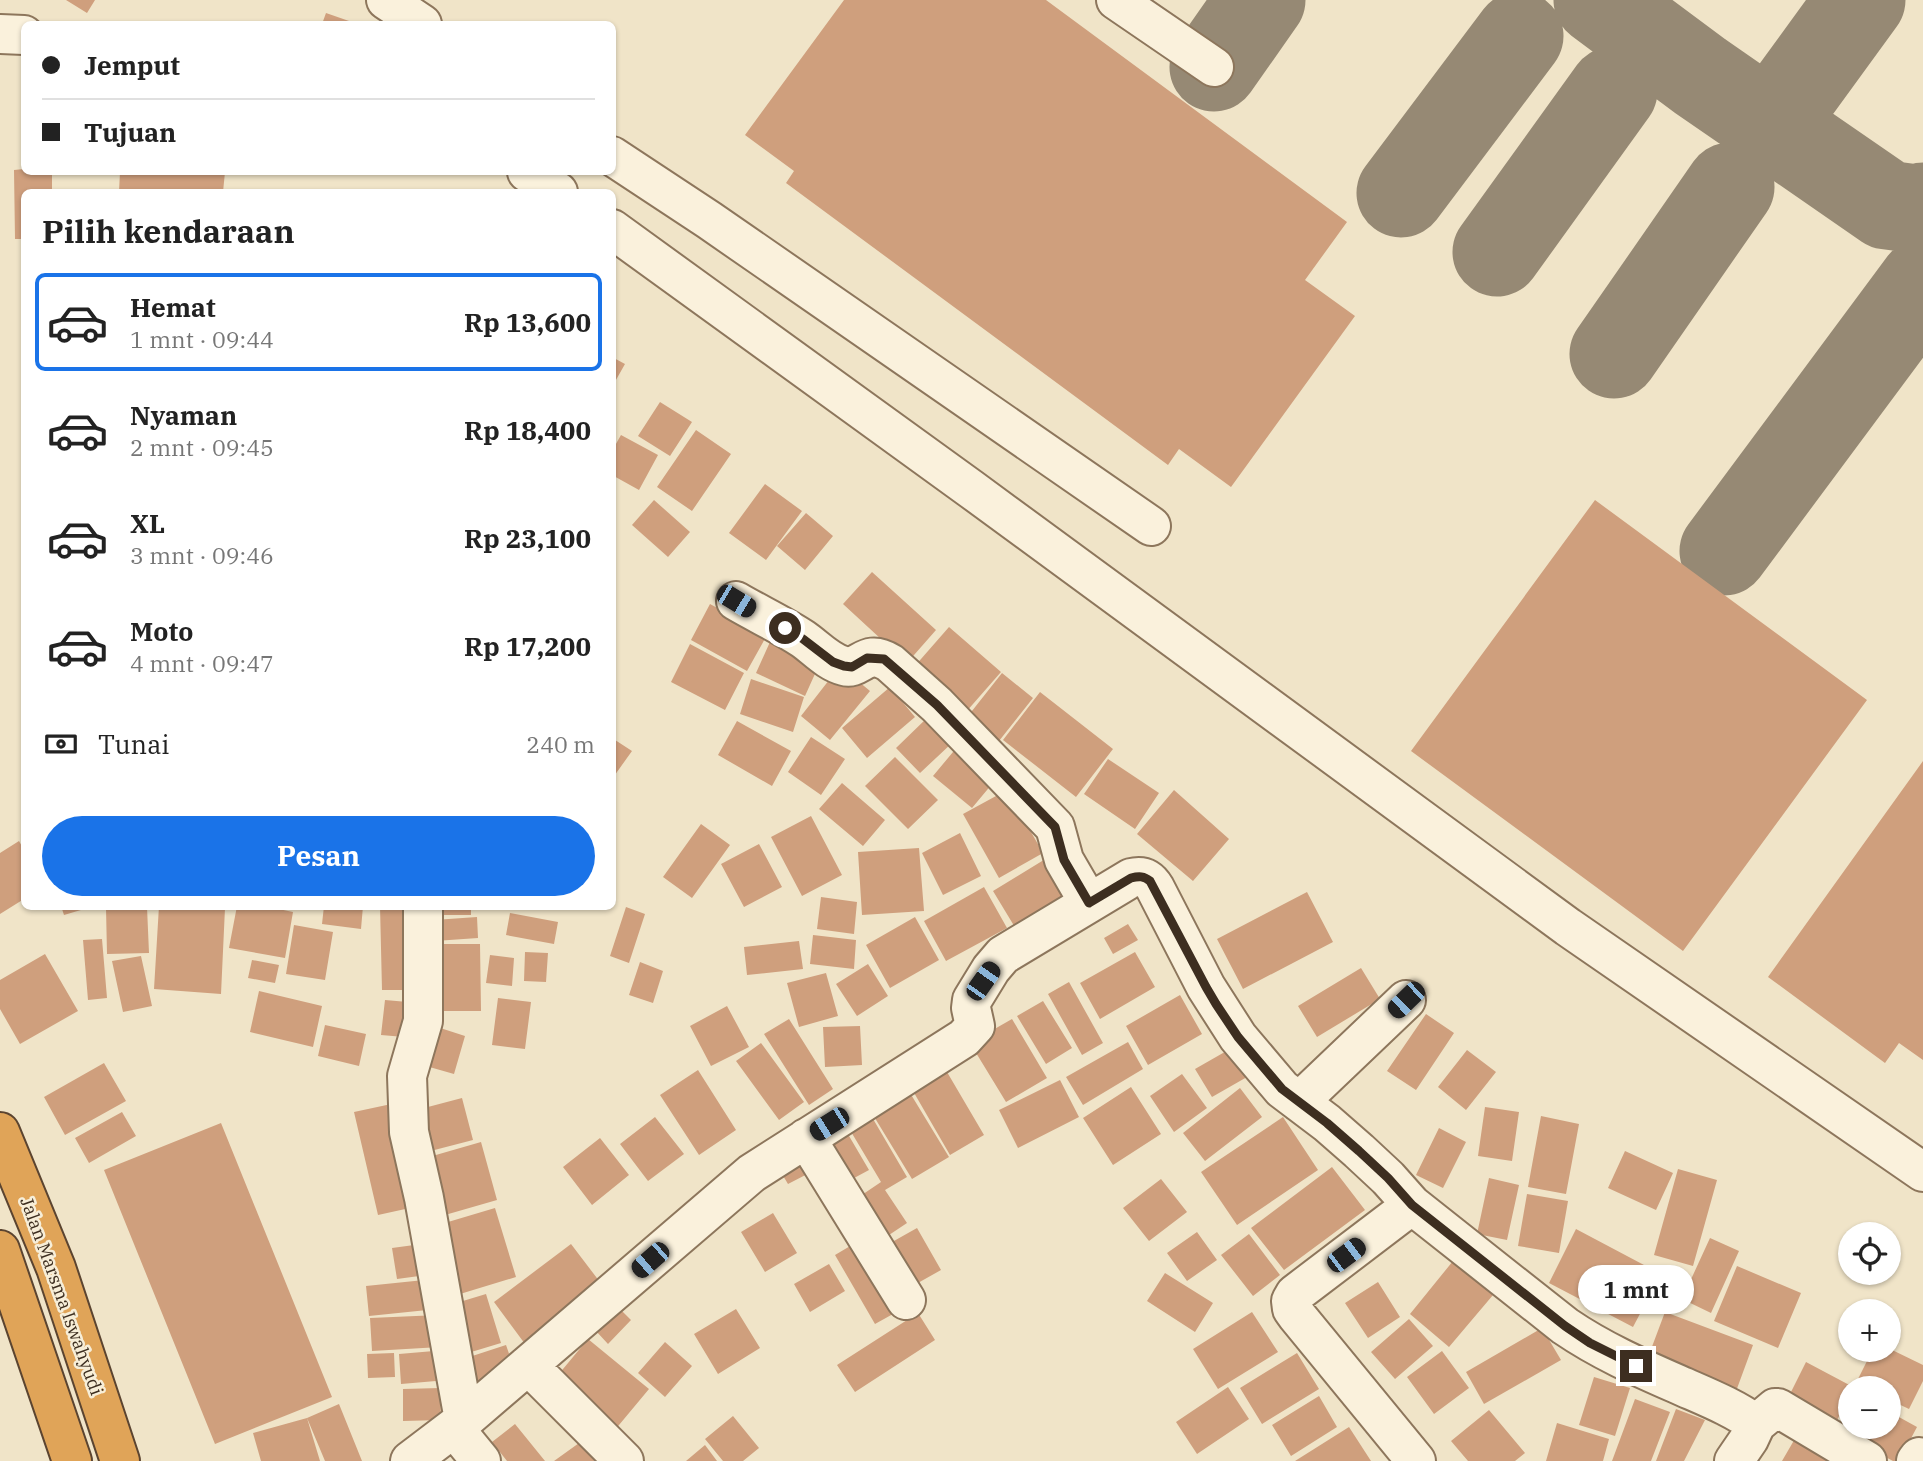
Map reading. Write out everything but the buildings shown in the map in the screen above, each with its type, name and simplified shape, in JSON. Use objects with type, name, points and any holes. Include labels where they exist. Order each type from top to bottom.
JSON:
[{"type":"highway","name":"Jalan Marsma Iswahyudi","points":[[0,1132],[55,1268],[120,1461]]},
{"type":"highway","points":[[0,1250],[72,1461]]},
{"type":"street","points":[[386,0],[418,21]]},
{"type":"street","points":[[1116,0],[1214,67]]},
{"type":"street","points":[[0,34],[21,35]]},
{"type":"street","points":[[616,159],[1151,526]]},
{"type":"street","points":[[532,175],[553,189]]},
{"type":"street","points":[[616,232],[1568,927],[1923,1172]]},
{"type":"street","points":[[736,601],[803,639],[833,662],[852,667],[873,657],[890,663],[937,705],[1055,827],[1064,860],[1089,903]]},
{"type":"street","points":[[410,1461],[459,1424],[752,1173],[964,1038],[975,1026],[971,1008],[975,994],[1003,955],[1138,876],[1150,881],[1206,987],[1238,1037],[1282,1089],[1359,1151],[1412,1205],[1590,1343],[1734,1409],[1756,1424]]},
{"type":"street","points":[[423,910],[422,1021],[407,1076],[409,1132],[424,1199],[459,1424],[481,1461]]},
{"type":"street","points":[[1299,1102],[1406,1000]]},
{"type":"street","points":[[806,1138],[906,1300]]},
{"type":"street","points":[[1412,1205],[1295,1294],[1291,1301],[1297,1316],[1416,1461]]},
{"type":"street","points":[[528,1365],[624,1461]]},
{"type":"street","points":[[1734,1461],[1756,1424],[1775,1408],[1867,1461]]},
{"type":"taxiway","points":[[1214,67],[1261,0]]},
{"type":"taxiway","points":[[1598,0],[1700,76],[1887,205],[1917,209],[1923,207]]},
{"type":"taxiway","points":[[1770,125],[1861,0]]},
{"type":"taxiway","points":[[1401,193],[1519,36]]},
{"type":"taxiway","points":[[1497,252],[1613,91]]},
{"type":"taxiway","points":[[1614,354],[1730,187]]},
{"type":"taxiway","points":[[1724,551],[1923,283]]},
{"type":"route","points":[[785,628],[833,662],[844,666],[852,667],[867,658],[884,659],[937,705],[1055,827],[1064,860],[1089,903],[1131,878],[1145,877],[1150,881],[1216,1004],[1238,1037],[1282,1089],[1359,1151],[1412,1205],[1565,1326],[1590,1343],[1636,1366]]}]
